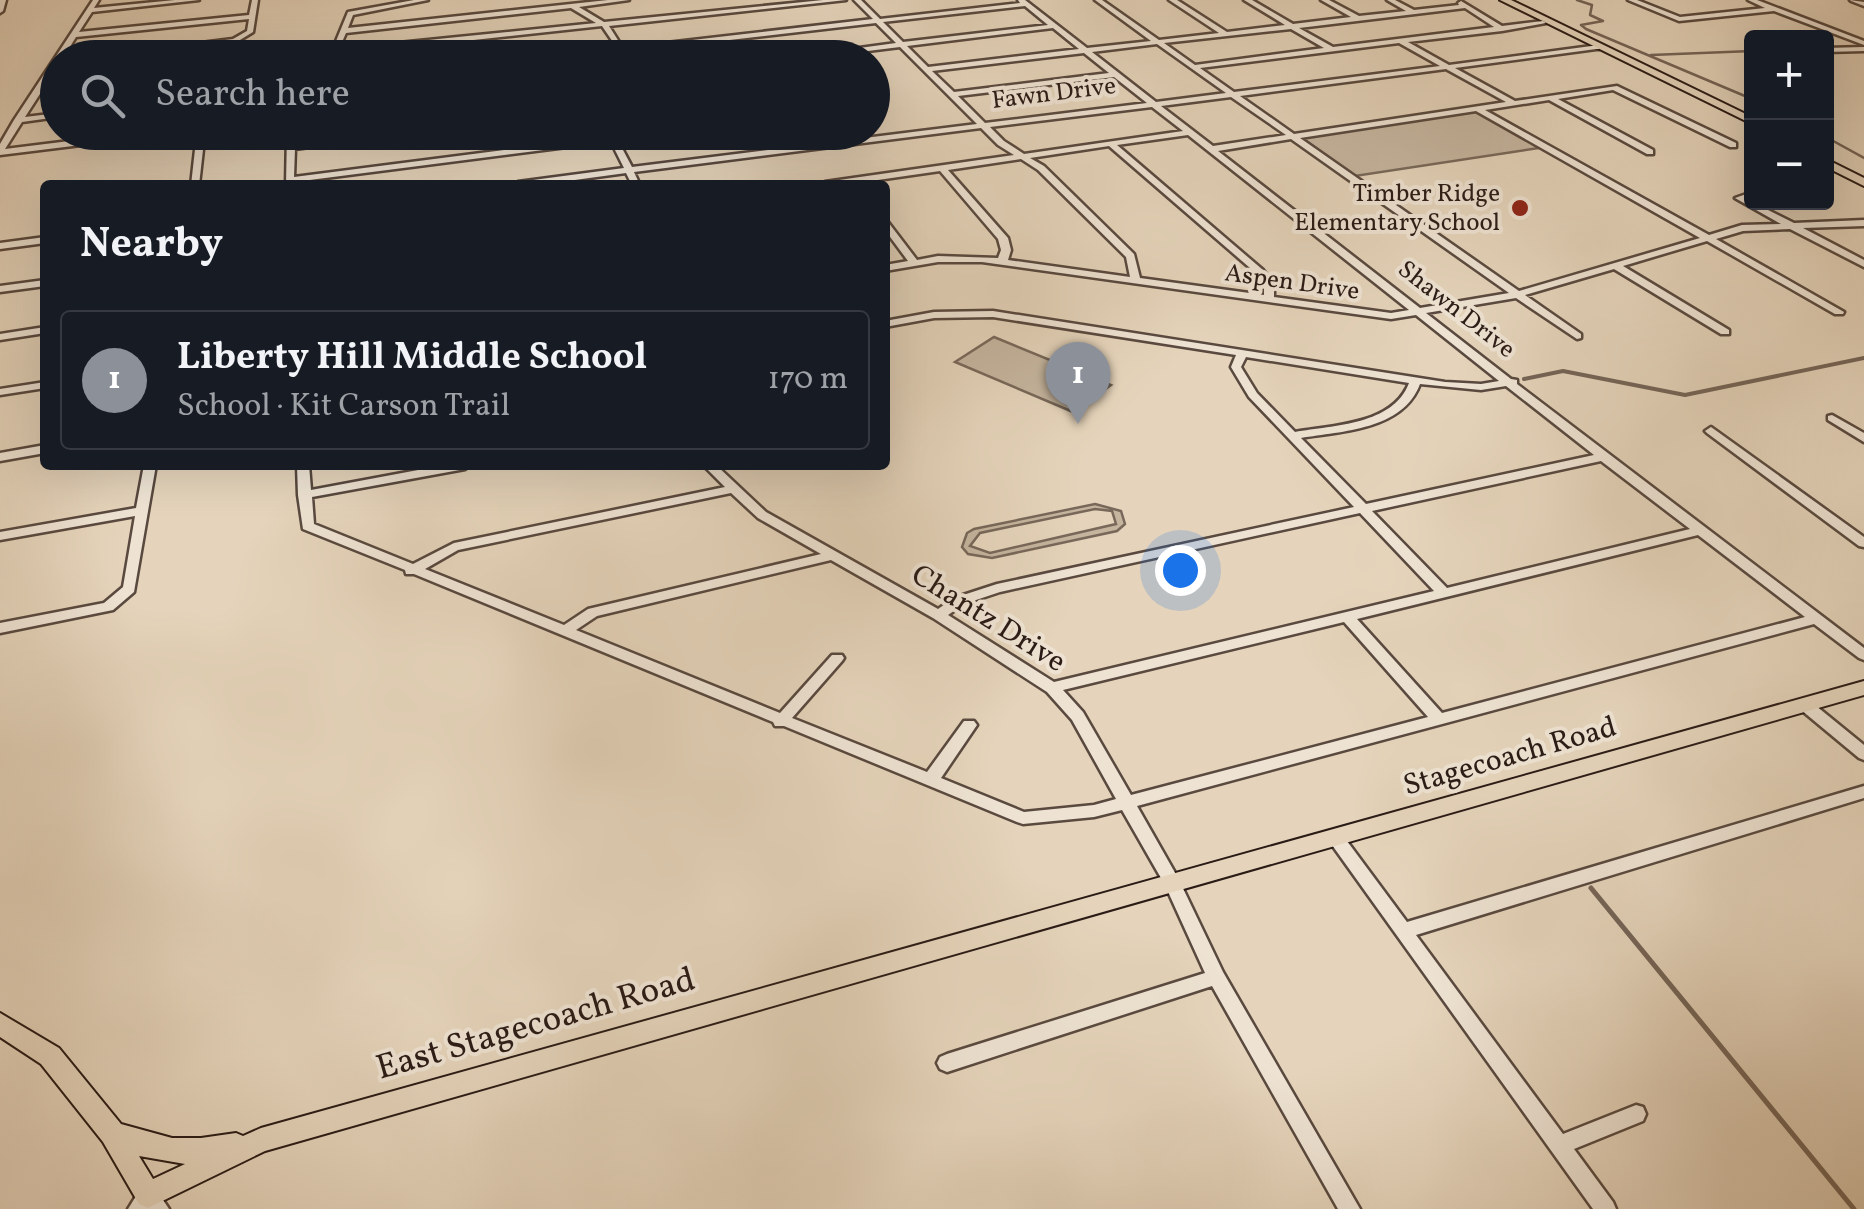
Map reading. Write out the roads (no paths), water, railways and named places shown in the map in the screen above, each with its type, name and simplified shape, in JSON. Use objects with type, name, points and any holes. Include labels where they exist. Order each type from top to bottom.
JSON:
[{"type":"main road","points":[[1504,0],[1544,23],[1750,120]]},
{"type":"main road","points":[[1834,166],[1864,183]]},
{"type":"main road","name":"Stagecoach Road","points":[[1172,882],[1864,688]]},
{"type":"main road","name":"East Stagecoach Road","points":[[0,1024],[50,1056],[112,1133],[148,1204],[261,1140],[1172,882]]},
{"type":"main road","points":[[112,1133],[155,1151],[176,1153],[261,1140]]},
{"type":"street","points":[[0,11],[3,0]]},
{"type":"street","points":[[69,40],[96,0]]},
{"type":"street","points":[[92,10],[196,0]]},
{"type":"street","points":[[226,40],[246,35],[254,0]]},
{"type":"street","points":[[339,40],[346,18],[356,11],[425,0]]},
{"type":"street","points":[[563,0],[606,26],[616,40]]},
{"type":"street","points":[[342,31],[626,0]]},
{"type":"street","points":[[456,40],[842,0]]},
{"type":"street","points":[[857,0],[979,123],[1041,168],[1131,256],[1135,280]]},
{"type":"street","points":[[1098,0],[1577,336]]},
{"type":"street","points":[[1172,0],[1226,34]]},
{"type":"street","points":[[1248,0],[1332,50]]},
{"type":"street","points":[[1324,0],[1357,18]]},
{"type":"street","points":[[1390,0],[1413,12]]},
{"type":"street","points":[[1456,0],[1502,29]]},
{"type":"street","points":[[1631,0],[1687,20],[1773,8]]},
{"type":"street","points":[[1751,0],[1864,46]]},
{"type":"street","points":[[1853,0],[1864,4]]},
{"type":"street","points":[[727,40],[1023,2]]},
{"type":"street","name":"Shawn Drive","points":[[1023,2],[1424,312],[1603,457],[1864,655]]},
{"type":"street","points":[[926,68],[1466,6]]},
{"type":"street","points":[[72,35],[252,17]]},
{"type":"street","points":[[1193,68],[1544,23]]},
{"type":"street","points":[[890,45],[1056,26]]},
{"type":"street","points":[[1402,42],[1513,102]]},
{"type":"street","points":[[1834,49],[1864,46]]},
{"type":"street","name":"Fawn Drive","points":[[890,135],[1153,102],[1234,97],[1596,47]]},
{"type":"street","points":[[952,94],[1117,74]]},
{"type":"street","points":[[0,151],[40,85]]},
{"type":"street","points":[[1212,148],[1614,88],[1733,144]]},
{"type":"street","points":[[1548,97],[1650,152]]},
{"type":"street","points":[[1476,108],[1838,312]]},
{"type":"street","points":[[18,120],[40,117]]},
{"type":"street","points":[[872,180],[1191,132]]},
{"type":"street","points":[[1111,144],[1260,272],[1270,284],[1268,300]]},
{"type":"street","points":[[0,151],[40,146]]},
{"type":"street","points":[[196,180],[199,150]]},
{"type":"street","points":[[290,150],[290,180]]},
{"type":"street","points":[[311,180],[519,150]]},
{"type":"street","points":[[621,150],[633,180]]},
{"type":"street","name":"Fawn Drive","points":[[555,180],[777,150]]},
{"type":"street","points":[[942,168],[1003,238],[1006,250],[1002,262]]},
{"type":"street","points":[[1763,210],[1864,264]]},
{"type":"street","name":"Aspen Drive","points":[[890,267],[963,258],[1376,316],[1424,312],[1515,295],[1704,238],[1790,224],[1864,223]]},
{"type":"street","points":[[890,231],[914,263]]},
{"type":"street","points":[[0,246],[40,241]]},
{"type":"street","points":[[1614,265],[1725,332]]},
{"type":"street","points":[[0,288],[40,283]]},
{"type":"street","points":[[890,323],[962,313],[993,314],[1416,380],[1481,387],[1512,382]]},
{"type":"street","points":[[0,337],[40,331]]},
{"type":"street","points":[[1242,353],[1236,367],[1240,377],[1444,593]]},
{"type":"street","points":[[1292,436],[1393,412],[1414,393],[1416,380]]},
{"type":"street","points":[[0,392],[40,386]]},
{"type":"street","points":[[1832,418],[1864,438]]},
{"type":"street","points":[[1711,431],[1864,543]]},
{"type":"street","points":[[0,457],[40,450]]},
{"type":"street","points":[[938,616],[959,602],[997,588],[1603,457]]},
{"type":"street","points":[[0,628],[108,607],[129,588],[149,470]]},
{"type":"street","points":[[303,470],[308,526],[411,572],[1023,818],[1094,810],[1817,619]]},
{"type":"street","points":[[304,495],[438,470]]},
{"type":"street","name":"Chantz Drive","points":[[714,470],[762,515],[938,616],[1052,688],[1078,716],[1172,882],[1216,977],[1350,1209]]},
{"type":"street","points":[[411,572],[454,546],[731,489]]},
{"type":"street","points":[[0,536],[142,511]]},
{"type":"street","points":[[1052,688],[1700,531]]},
{"type":"street","points":[[563,632],[608,608],[831,556]]},
{"type":"street","points":[[1348,616],[1437,717]]},
{"type":"street","points":[[780,722],[837,658]]},
{"type":"street","points":[[1806,705],[1864,754]]},
{"type":"street","points":[[930,781],[969,725]]},
{"type":"street","points":[[1403,931],[1864,792]]},
{"type":"street","points":[[1335,838],[1606,1209]]},
{"type":"street","points":[[947,1062],[1216,977]]},
{"type":"street","points":[[1559,1145],[1636,1114]]},
{"type":"waterway","points":[[1577,0],[1592,5],[1590,15],[1603,21],[1581,25],[1586,29],[1744,96]]},
{"type":"waterway","points":[[1651,55],[1744,51]]},
{"type":"waterway","points":[[1834,141],[1864,158]]},
{"type":"waterway","points":[[1524,379],[1563,371],[1685,395],[1864,358]]},
{"type":"waterway","points":[[1591,888],[1854,1209]]},
{"type":"place","name":"Timber Ridge Elementary School","points":[[1520,208]]},
{"type":"place","name":"Liberty Hill Middle School","points":[[1078,424]]}]
